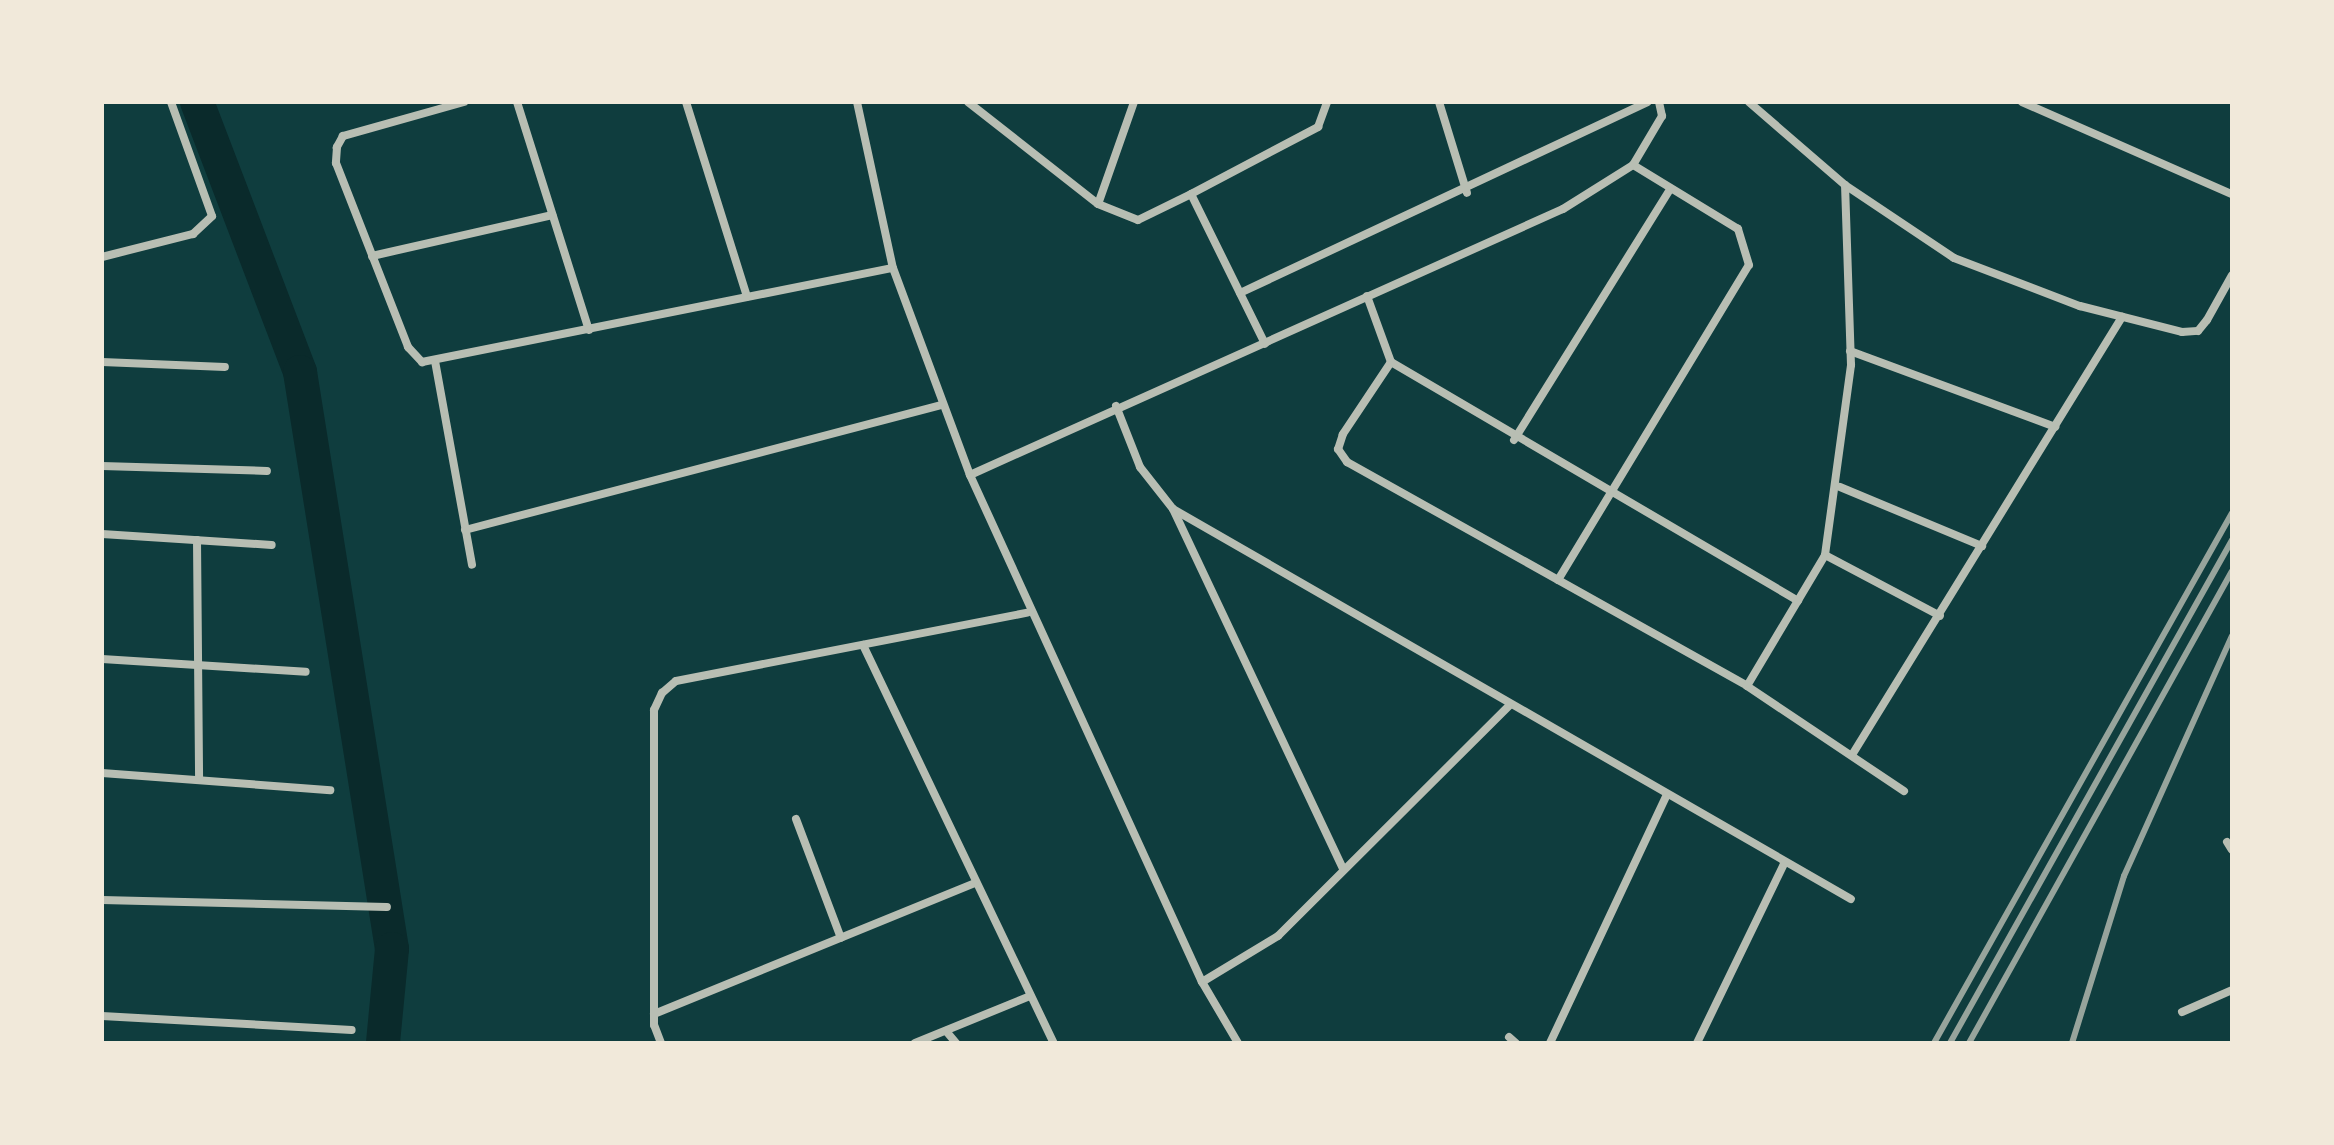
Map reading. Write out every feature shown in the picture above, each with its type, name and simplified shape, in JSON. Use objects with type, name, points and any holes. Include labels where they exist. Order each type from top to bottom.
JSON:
[{"type":"street","points":[[102,257],[193,234],[212,216],[171,102]]},
{"type":"street","points":[[464,102],[343,136],[336,163],[414,358],[435,361],[893,268]]},
{"type":"street","points":[[517,102],[589,330]]},
{"type":"street","points":[[686,102],[747,297]]},
{"type":"street","points":[[857,102],[893,268],[940,405],[1027,613],[1202,982],[1238,1043]]},
{"type":"street","points":[[968,102],[1098,204],[1138,220],[1318,127],[1327,102]]},
{"type":"street","points":[[1098,204],[1134,102]]},
{"type":"street","points":[[1439,102],[1467,193]]},
{"type":"street","points":[[1240,293],[1467,193],[1648,102]]},
{"type":"street","points":[[970,475],[1116,406],[1517,233],[1633,165],[1662,116],[1659,102]]},
{"type":"street","points":[[1749,102],[1845,185],[1954,258],[2122,317],[2198,331],[2232,275]]},
{"type":"street","points":[[2022,102],[2232,194]]},
{"type":"street","points":[[1558,580],[1608,491],[1749,265],[1738,229],[1669,191],[1633,165]]},
{"type":"street","points":[[1747,686],[1825,555],[1840,487],[1850,351],[1845,185]]},
{"type":"street","points":[[1514,440],[1669,191]]},
{"type":"street","points":[[1191,194],[1265,344]]},
{"type":"street","points":[[372,256],[552,215]]},
{"type":"street","points":[[1367,296],[1391,362],[1514,440],[1798,601]]},
{"type":"street","points":[[1852,755],[2122,317]]},
{"type":"street","points":[[1850,351],[2055,427]]},
{"type":"street","points":[[435,361],[472,565]]},
{"type":"street","points":[[102,362],[225,367]]},
{"type":"street","points":[[1391,362],[1343,434],[1338,449],[1347,462],[1747,686],[1904,791]]},
{"type":"street","points":[[465,530],[940,405]]},
{"type":"street","points":[[1116,406],[1140,467],[1173,509],[1344,870]]},
{"type":"street","points":[[102,466],[267,471]]},
{"type":"street","points":[[1840,487],[1982,546]]},
{"type":"street","points":[[1173,509],[1509,706],[1851,899]]},
{"type":"street","points":[[102,534],[272,545]]},
{"type":"street","points":[[197,540],[199,780]]},
{"type":"street","points":[[1825,555],[1940,616]]},
{"type":"street","points":[[661,1043],[654,1014],[654,710],[662,693],[676,681],[1027,613]]},
{"type":"street","points":[[863,645],[1028,997],[1054,1043]]},
{"type":"street","points":[[102,659],[306,672]]},
{"type":"street","points":[[1202,982],[1278,936],[1509,706]]},
{"type":"street","points":[[102,773],[330,790]]},
{"type":"street","points":[[1550,1043],[1666,796]]},
{"type":"street","points":[[796,819],[841,938]]},
{"type":"street","points":[[1697,1043],[1785,862]]},
{"type":"street","points":[[654,1014],[975,883]]},
{"type":"street","points":[[102,900],[387,907]]},
{"type":"street","points":[[2182,1012],[2232,990]]},
{"type":"street","points":[[915,1043],[1028,997]]},
{"type":"street","points":[[102,1016],[352,1030]]},
{"type":"street","points":[[946,1031],[956,1043]]},
{"type":"waterway","points":[[197,102],[300,372],[392,949],[383,1043]]},
{"type":"railway","points":[[1934,1043],[2232,513]]},
{"type":"railway","points":[[1950,1043],[2232,540]]},
{"type":"railway","points":[[1969,1043],[2232,571]]},
{"type":"railway","points":[[2072,1043],[2124,876],[2232,636]]}]
